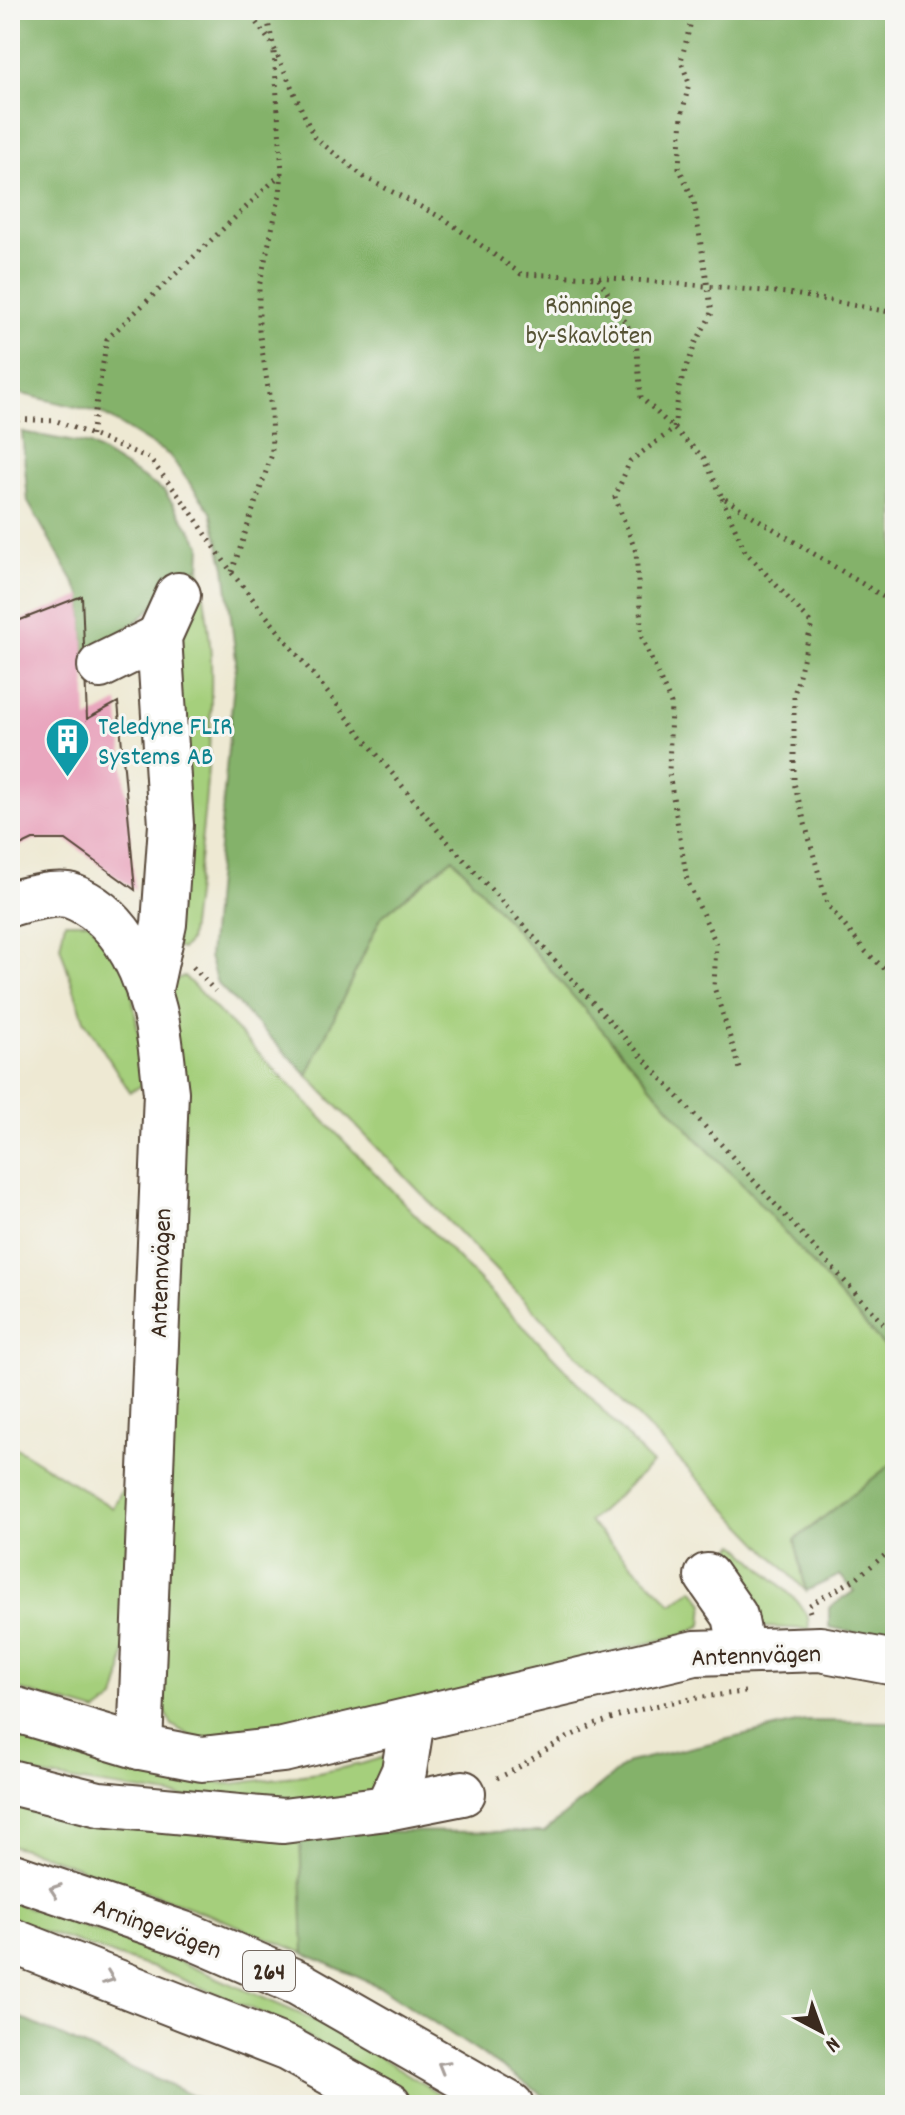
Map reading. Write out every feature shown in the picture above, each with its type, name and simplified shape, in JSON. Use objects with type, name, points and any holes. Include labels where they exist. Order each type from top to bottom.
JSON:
[{"type":"street","points":[[149,993],[164,924],[171,825],[159,637],[178,595]]},
{"type":"street","points":[[100,666],[159,637]]},
{"type":"street","name":"Antennvägen","points":[[10,904],[68,894],[103,915],[135,954],[154,1008],[166,1092],[140,1747]]},
{"type":"street","points":[[707,1576],[735,1616],[742,1651]]},
{"type":"street","name":"Antennvägen","points":[[10,1708],[140,1747],[202,1759],[283,1750],[695,1653],[820,1649],[895,1663]]},
{"type":"street","points":[[482,1737],[524,1693]]},
{"type":"street","points":[[387,1808],[404,1771],[412,1720]]},
{"type":"street","points":[[10,1782],[99,1804],[283,1821],[387,1808],[463,1793]]},
{"type":"street","name":"Arningevägen","points":[[10,1875],[187,1935],[298,1983],[511,2105]]},
{"type":"street","name":"264","points":[[10,1940],[288,2049],[389,2105]]},
{"type":"path","points":[[247,10],[274,48],[314,137],[364,177],[446,220],[521,274],[598,277],[788,293],[895,313]]},
{"type":"path","points":[[232,573],[272,454],[271,408],[259,330],[259,287],[282,172],[274,48],[265,10]]},
{"type":"path","points":[[694,10],[681,61],[689,83],[682,115],[679,168],[694,201],[712,313],[696,342],[679,388],[674,429],[630,461],[615,497],[636,552],[642,638],[671,704],[669,773],[687,880],[716,943],[714,987],[740,1069]]},
{"type":"path","points":[[91,435],[107,339],[282,172]]},
{"type":"path","points":[[598,277],[636,340],[641,397],[704,458],[745,551],[812,624],[794,695],[794,783],[827,904],[866,952],[895,978]]},
{"type":"path","points":[[10,419],[57,421],[149,458],[232,573],[439,832],[895,1337]]},
{"type":"path","points":[[722,497],[895,604]]},
{"type":"path","points":[[193,967],[215,991]]},
{"type":"path","points":[[808,1606],[855,1579],[895,1547]]},
{"type":"path","points":[[463,1793],[510,1773],[561,1741],[626,1712],[691,1698],[759,1690]]},
{"type":"green space","name":"Rönninge by-Skavlöten","points":[[10,10],[895,10],[895,1359],[749,1191],[698,1140],[453,858],[381,917],[307,1075],[217,983],[209,957],[236,660],[225,567],[211,512],[169,455],[101,413],[10,391]]},
{"type":"green space","points":[[22,432],[90,445],[164,491],[201,545],[200,568],[177,571],[161,598],[138,620],[84,655],[82,596],[28,502]]},
{"type":"green space","points":[[200,568],[210,648],[210,731],[202,837],[189,942],[182,949],[168,945],[179,664],[186,595],[171,586],[177,571]]},
{"type":"green space","points":[[453,858],[698,1140],[749,1191],[895,1359],[895,1461],[795,1540],[806,1591],[307,1075],[381,917]]},
{"type":"green space","points":[[65,922],[89,922],[128,967],[146,1083],[130,1092],[84,1020],[60,946]]},
{"type":"green space","points":[[184,976],[563,1367],[652,1464],[589,1522],[672,1604],[693,1589],[704,1603],[702,1625],[684,1634],[300,1733],[196,1739],[172,1725],[161,1706],[166,1006],[172,981]]},
{"type":"green space","points":[[10,1444],[113,1508],[124,1486],[139,1496],[142,1512],[121,1678],[115,1699],[97,1712],[10,1687]]},
{"type":"green space","points":[[895,1461],[895,1651],[875,1637],[829,1627],[829,1608],[854,1591],[840,1575],[806,1591],[795,1540]]},
{"type":"green space","points":[[736,1544],[797,1601],[808,1617],[809,1629],[762,1627],[716,1565]]},
{"type":"green space","points":[[805,1721],[895,1722],[895,2105],[558,2105],[382,1988],[304,1953],[300,1831],[544,1832],[629,1762]]},
{"type":"green space","points":[[10,1730],[25,1738],[136,1775],[231,1784],[318,1773],[398,1753],[365,1800],[268,1810],[10,1771]]},
{"type":"green space","points":[[10,1794],[300,1831],[304,1953],[216,1917],[10,1845]]},
{"type":"green space","points":[[10,1901],[167,1956],[337,2030],[457,2105],[423,2105],[276,2019],[162,1971],[10,1920]]},
{"type":"green space","points":[[10,2013],[213,2105],[10,2105]]},
{"type":"building","name":"Teledyne FLIR Systems AB","points":[[82,596],[87,719],[118,702],[135,890],[66,840],[33,840],[10,851],[10,624]]},
{"type":"place","name":"Teledyne FLIR Systems AB","points":[[67,779]]}]
